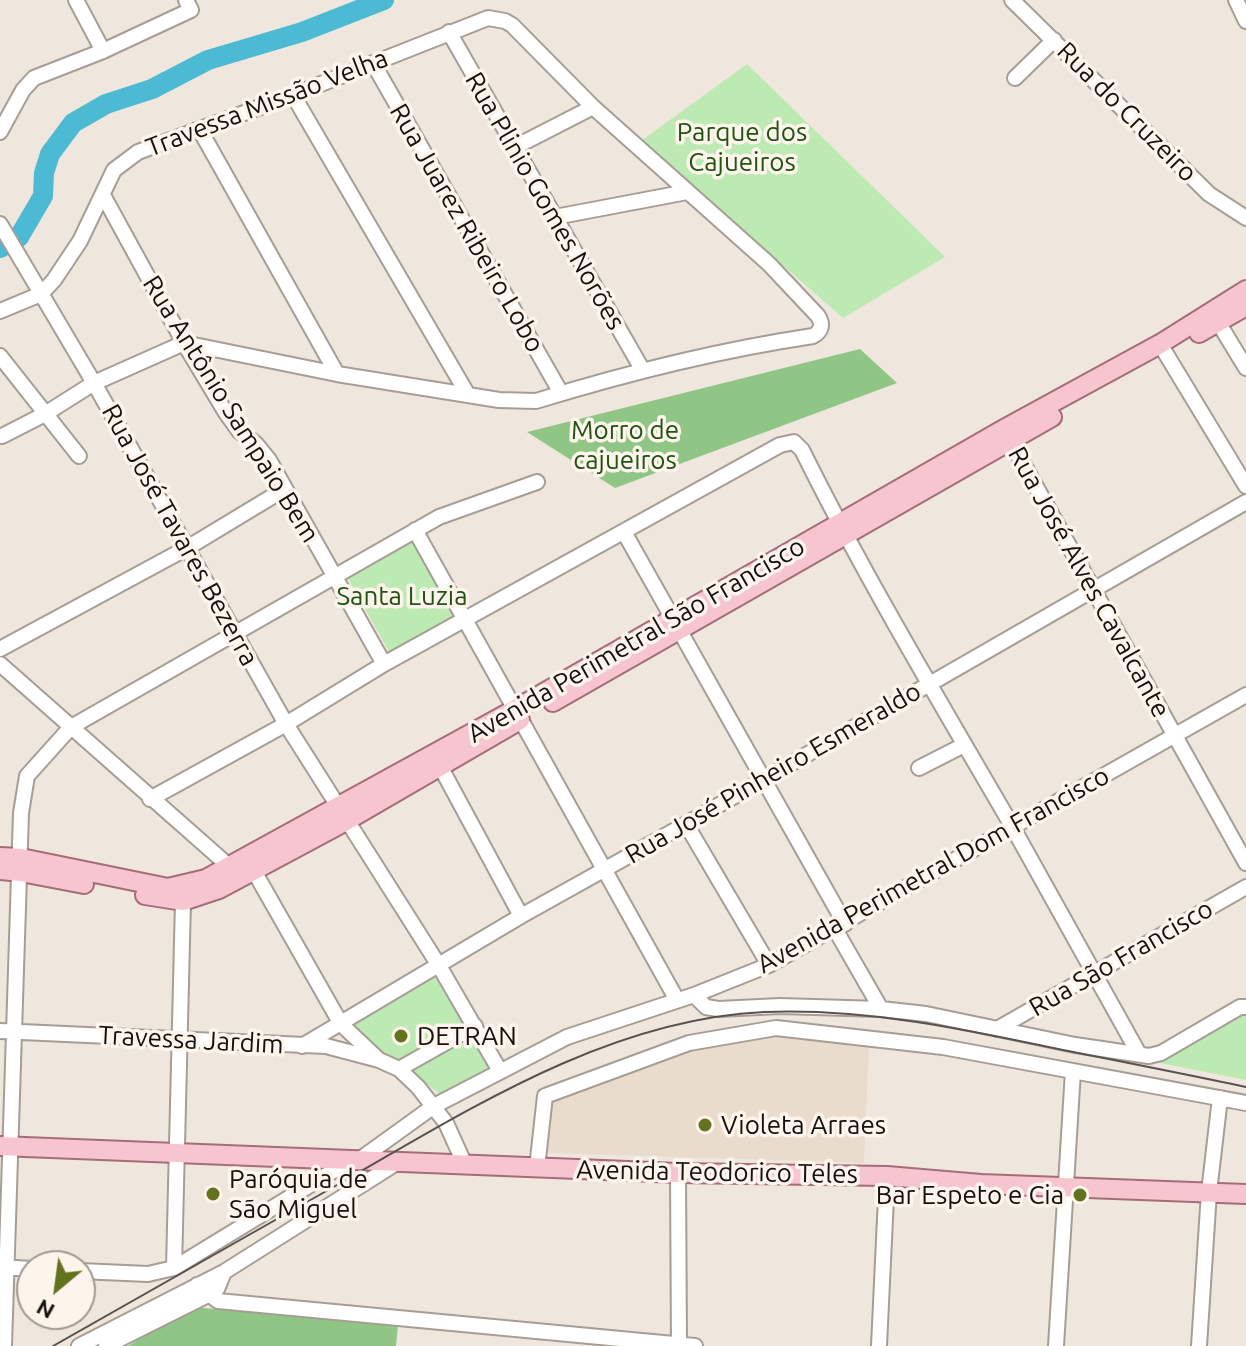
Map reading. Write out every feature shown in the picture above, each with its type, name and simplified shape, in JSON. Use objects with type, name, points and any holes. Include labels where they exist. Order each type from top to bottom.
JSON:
[{"type":"main road","name":"Avenida Perimetral São Francisco","points":[[1162,348],[1246,290]]},
{"type":"main road","name":"Avenida Perimetral São Francisco","points":[[0,857],[21,865],[121,884],[183,901],[342,814],[1162,348],[1246,306]]},
{"type":"main road","name":"Avenida Perimetral São Francisco","points":[[121,884],[168,888],[254,871],[342,814],[440,766],[517,715]]},
{"type":"main road","name":"Avenida Perimetral São Francisco","points":[[0,870],[21,865]]},
{"type":"main road","name":"Avenida Teodorico Teles","points":[[5,1146],[678,1173],[887,1176],[1246,1194]]},
{"type":"street","points":[[76,0],[103,51]]},
{"type":"street","name":"Rua do Cruzeiro","points":[[1012,0],[1209,194],[1246,218]]},
{"type":"street","points":[[1236,0],[1246,21]]},
{"type":"street","points":[[0,132],[23,90],[34,78],[103,51],[188,5]]},
{"type":"street","name":"Travessa Missão Velha","points":[[41,294],[80,241],[114,170],[126,159],[488,18],[512,25],[593,107]]},
{"type":"street","name":"Rua Plinio Gomes Norões","points":[[449,32],[642,369]]},
{"type":"street","points":[[1015,78],[1054,40]]},
{"type":"street","name":"Rua Juarez Ribeiro Lobo","points":[[373,63],[561,393]]},
{"type":"street","points":[[293,95],[468,395]]},
{"type":"street","points":[[2,436],[45,414],[94,383],[184,343],[337,374],[523,402],[642,369],[762,343],[813,336],[820,329],[820,319],[769,264],[593,107],[515,147]]},
{"type":"street","points":[[200,130],[337,374]]},
{"type":"street","points":[[555,217],[687,192]]},
{"type":"street","name":"Rua Antônio Sampaio Bem","points":[[103,195],[184,343],[239,431],[256,444],[269,460],[283,490],[384,664]]},
{"type":"street","name":"Rua José Tavares Bezerra","points":[[7,236],[94,383],[286,724],[438,964],[500,1071]]},
{"type":"street","points":[[0,311],[41,294]]},
{"type":"street","points":[[1218,322],[1246,368]]},
{"type":"street","points":[[1162,348],[1246,486]]},
{"type":"street","points":[[0,356],[79,456]]},
{"type":"street","name":"Rua José Alves Cavalcante","points":[[1007,435],[1246,863]]},
{"type":"street","points":[[150,799],[286,724],[384,664],[780,445],[794,442],[802,450],[842,531],[1139,1054]]},
{"type":"street","points":[[4,1346],[7,1031],[21,865],[21,813],[27,776],[71,727],[415,530],[455,511],[537,482]]},
{"type":"street","points":[[0,649],[187,548],[283,490]]},
{"type":"street","name":"Rua José Pinheiro Esmeraldo","points":[[302,1046],[521,916],[1246,502]]},
{"type":"street","points":[[415,530],[677,1000]]},
{"type":"street","points":[[624,532],[763,780],[881,1009]]},
{"type":"street","points":[[0,664],[233,874]]},
{"type":"street","name":"Avenida Perimetral Dom Francisco","points":[[174,1268],[355,1160],[434,1106],[567,1037],[694,995],[769,965],[1246,695]]},
{"type":"street","points":[[919,768],[964,745]]},
{"type":"street","points":[[440,766],[521,916]]},
{"type":"street","points":[[686,824],[769,965]]},
{"type":"street","name":"Travessa Jardim","points":[[254,871],[341,1024],[379,1060]]},
{"type":"street","name":"Rua São Francisco","points":[[997,1029],[1246,887]]},
{"type":"street","points":[[96,1272],[148,1274],[174,1268],[183,901]]},
{"type":"street","points":[[694,995],[706,1007],[718,1009],[780,1006],[881,1009],[926,1014],[1149,1056],[1161,1053],[1240,1007],[1246,1007]]},
{"type":"street","points":[[399,1069],[475,1026]]},
{"type":"street","points":[[537,1168],[545,1096],[689,1043],[776,1028],[943,1047],[1246,1103]]},
{"type":"street","name":"Travessa Jardim","points":[[7,1031],[341,1048],[399,1069],[434,1106],[457,1143],[465,1165]]},
{"type":"street","points":[[1056,1346],[1073,1071]]},
{"type":"street","points":[[1199,1346],[1209,1192],[1220,1098]]},
{"type":"street","points":[[79,1346],[203,1290],[217,1289],[224,1272],[389,1161]]},
{"type":"street","points":[[678,1173],[679,1346]]},
{"type":"street","points":[[879,1346],[887,1176]]},
{"type":"street","points":[[203,1290],[218,1301],[695,1346]]},
{"type":"street","points":[[106,1346],[203,1290]]},
{"type":"shaded area","name":"Violeta Arraes","points":[[758,1034],[869,1043],[864,1163],[547,1153],[543,1098],[653,1057]]},
{"type":"green space","name":"Parque dos Cajueiros","points":[[747,64],[945,257],[843,318],[641,141]]},
{"type":"green space","name":"Morro de cajueiros","points":[[860,349],[897,383],[615,488],[527,432]]},
{"type":"green space","name":"Santa Luzia","points":[[413,537],[458,617],[391,655],[346,575]]},
{"type":"green space","points":[[435,977],[463,1023],[396,1064],[374,1048],[350,1023]]},
{"type":"green space","points":[[1246,1009],[1246,1080],[1150,1061]]},
{"type":"green space","points":[[474,1034],[493,1066],[443,1096],[407,1070]]},
{"type":"green space","points":[[192,1307],[398,1325],[396,1346],[128,1346]]},
{"type":"waterway","points":[[0,248],[19,237],[43,196],[44,173],[50,154],[73,123],[106,104],[152,89],[208,60],[302,32],[384,0]]},
{"type":"tram line","points":[[53,1346],[493,1097],[598,1049],[652,1031],[707,1018],[764,1012],[877,1017],[989,1035],[1246,1087]]},
{"type":"place","name":"DETRAN","points":[[401,1036]]},
{"type":"place","name":"Violeta Arraes","points":[[705,1125]]},
{"type":"place","name":"Paróquia de São Miguel","points":[[213,1194]]},
{"type":"place","name":"Bar Espeto e Cia","points":[[1080,1195]]}]
